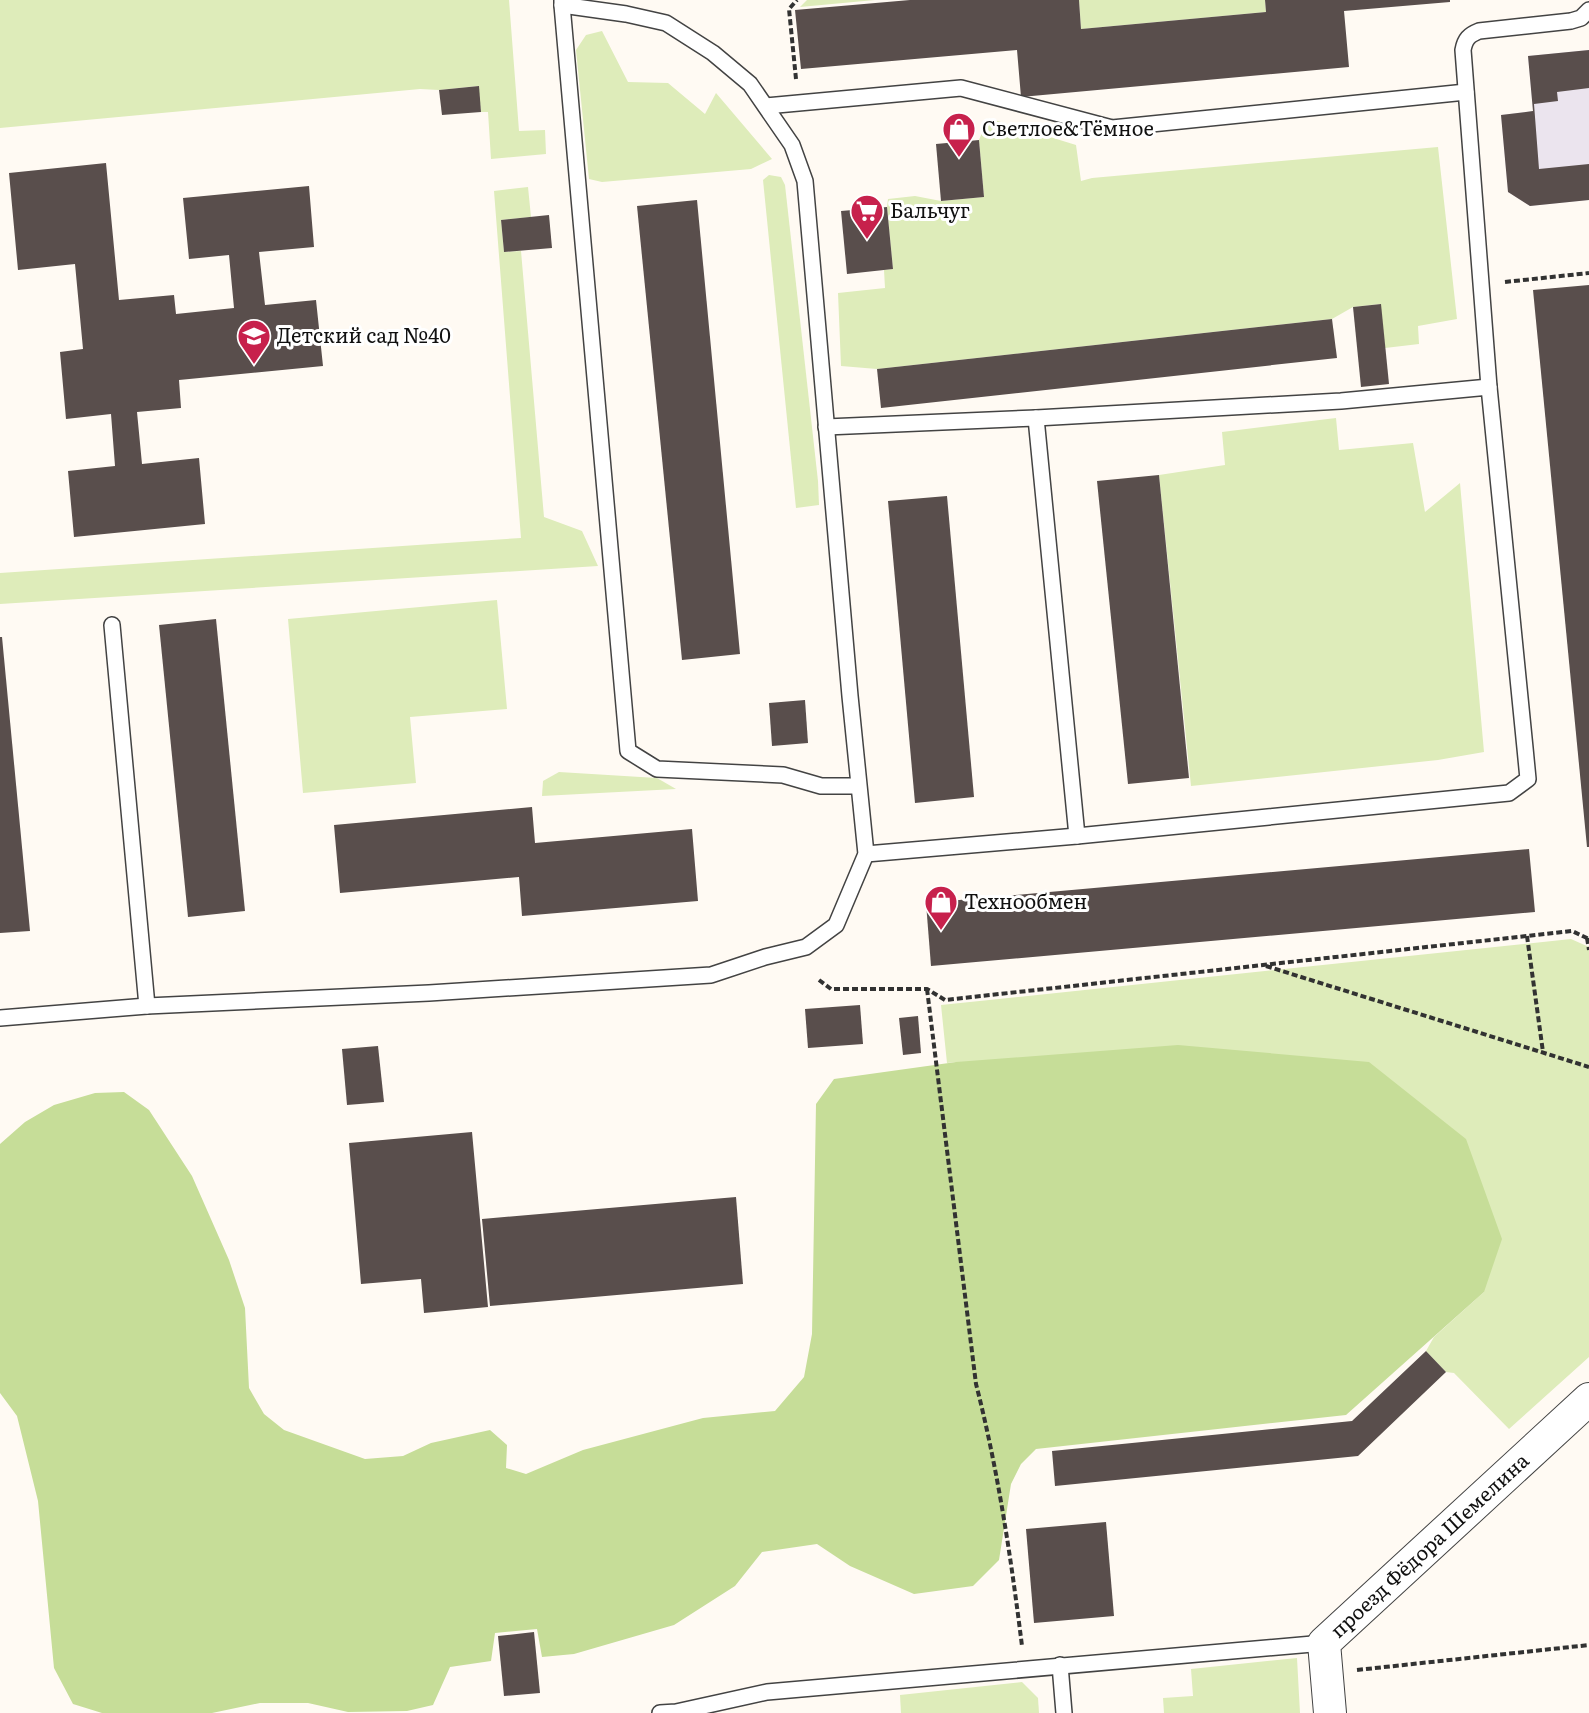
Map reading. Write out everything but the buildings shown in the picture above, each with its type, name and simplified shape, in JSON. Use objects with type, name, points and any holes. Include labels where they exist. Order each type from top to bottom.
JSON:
[{"type":"street","name":"проезд Фёдора Шемелина","points":[[1330,1713],[1324,1643],[1589,1399]]},
{"type":"lane","points":[[0,1018],[147,1006],[429,993],[711,975],[765,957],[806,947],[836,925],[866,854],[858,786],[805,181],[792,145],[766,106],[750,84],[713,53],[666,23],[562,3],[628,751],[657,769],[783,775],[821,786],[858,786]]},
{"type":"lane","points":[[866,854],[1077,836],[1509,793],[1528,779],[1489,387],[1462,50],[1465,40],[1471,34],[1479,31],[1571,21],[1581,18],[1589,9]]},
{"type":"lane","points":[[766,106],[961,88],[1112,128],[1466,92]]},
{"type":"lane","points":[[826,427],[1341,401],[1489,387]]},
{"type":"lane","points":[[1036,418],[1077,836]]},
{"type":"lane","points":[[112,626],[147,1006]]},
{"type":"lane","points":[[660,1713],[676,1712],[767,1692],[1324,1643]]},
{"type":"lane","points":[[1060,1665],[1064,1713]]},
{"type":"path","points":[[797,0],[789,9],[798,103]]},
{"type":"path","points":[[1481,285],[1589,273]]},
{"type":"path","points":[[819,980],[831,989],[927,989],[945,1000],[1572,931],[1588,939],[1589,950]]},
{"type":"path","points":[[1527,936],[1543,1053]]},
{"type":"path","points":[[1262,965],[1589,1067]]},
{"type":"path","points":[[927,989],[975,1384],[990,1438],[1010,1550],[1024,1668]]},
{"type":"path","points":[[1357,1663],[1354,1671],[1589,1645]]},
{"type":"shaded area","points":[[1589,50],[1589,200],[1530,206],[1508,192],[1501,115],[1533,111],[1528,56]]},
{"type":"green space","points":[[0,0],[509,0],[519,131],[545,130],[546,154],[491,159],[488,112],[481,112],[478,86],[439,90],[420,89],[0,128]]},
{"type":"green space","points":[[807,0],[875,0],[800,7]]},
{"type":"green space","points":[[1079,0],[1265,0],[1266,12],[1081,29]]},
{"type":"green space","points":[[602,31],[628,82],[668,83],[705,114],[716,93],[772,159],[751,169],[602,182],[589,179],[576,50],[586,35]]},
{"type":"green space","points":[[988,118],[1076,145],[1081,181],[1092,178],[1438,147],[1457,319],[1418,326],[1419,344],[1385,348],[1380,304],[1353,307],[1332,319],[877,369],[841,366],[838,293],[885,288],[884,270],[893,269],[888,199],[915,196],[941,201],[984,197],[979,140]]},
{"type":"green space","points":[[769,175],[781,177],[785,185],[818,481],[819,505],[796,508],[763,180]]},
{"type":"green space","points":[[528,187],[531,217],[501,220],[504,252],[521,251],[544,517],[582,531],[598,566],[0,604],[0,573],[521,538],[494,191]]},
{"type":"green space","points":[[1336,418],[1339,450],[1413,443],[1425,512],[1460,483],[1484,752],[1438,760],[1191,786],[1159,475],[1225,465],[1222,432]]},
{"type":"green space","points":[[497,600],[507,709],[410,717],[416,783],[303,793],[288,619]]},
{"type":"green space","points":[[559,772],[657,778],[676,789],[542,796],[543,781]]},
{"type":"green space","points":[[1571,939],[1589,947],[1589,1357],[1509,1429],[1454,1373],[1446,1372],[1426,1351],[1434,1337],[1484,1292],[956,1062],[947,1063],[941,1005]]},
{"type":"green space","points":[[1178,1045],[1369,1062],[1466,1139],[1502,1239],[1484,1292],[1346,1415],[1036,1449],[1021,1464],[1011,1484],[999,1560],[973,1586],[914,1594],[850,1566],[817,1544],[762,1552],[735,1586],[674,1625],[574,1654],[542,1657],[537,1629],[495,1633],[491,1661],[450,1667],[433,1705],[407,1711],[348,1712],[308,1703],[260,1703],[212,1713],[102,1713],[73,1704],[54,1668],[38,1501],[17,1416],[0,1393],[0,1144],[25,1122],[54,1105],[95,1093],[124,1092],[149,1110],[192,1176],[229,1260],[245,1308],[249,1388],[264,1414],[284,1430],[365,1459],[403,1456],[431,1443],[490,1430],[507,1445],[506,1468],[526,1474],[583,1450],[703,1418],[775,1411],[804,1377],[812,1334],[816,1104],[834,1079],[956,1062]]},
{"type":"green space","points":[[1297,1658],[1300,1713],[1164,1713],[1163,1698],[1193,1696],[1191,1669]]},
{"type":"green space","points":[[1022,1682],[1038,1698],[1039,1713],[901,1713],[900,1695]]},
{"type":"place","name":"Светлое&Тёмное","points":[[959,158]]},
{"type":"place","name":"Бальчуг","points":[[867,240]]},
{"type":"place","name":"Детский сад №40","points":[[254,365]]},
{"type":"place","name":"Технообмен","points":[[941,931]]}]
